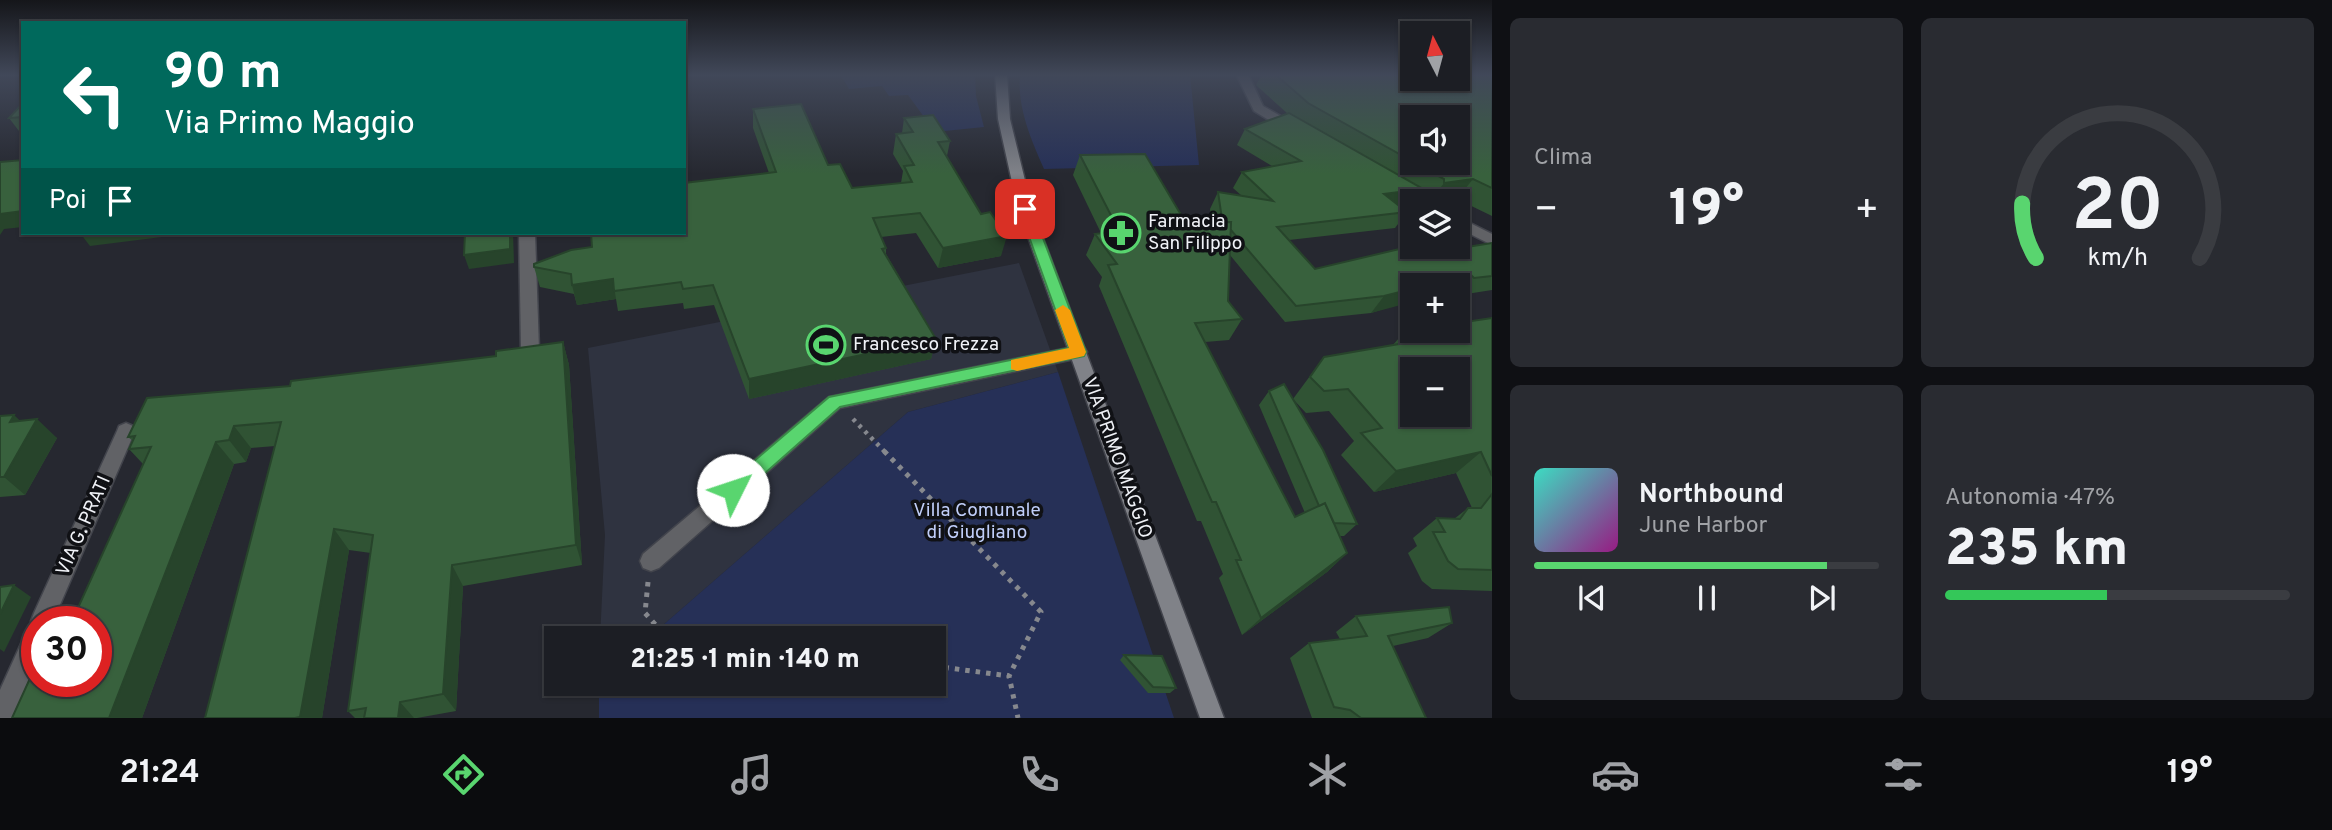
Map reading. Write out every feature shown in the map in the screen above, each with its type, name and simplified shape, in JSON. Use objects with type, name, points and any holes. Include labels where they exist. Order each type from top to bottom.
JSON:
[{"type":"street","name":"VIA PRIMO MAGGIO","points":[[1003,108],[1025,209],[1212,718]]},
{"type":"street","points":[[1258,108],[1304,135]]},
{"type":"street","points":[[1470,228],[1492,240]]},
{"type":"street","points":[[527,235],[530,349]]},
{"type":"street","points":[[651,561],[835,401],[1078,352]]},
{"type":"street","name":"VIA G. PRATI","points":[[50,606],[126,431]]},
{"type":"street","points":[[0,717],[21,670]]},
{"type":"path","points":[[835,401],[1041,612],[1009,677],[1018,718]]},
{"type":"path","points":[[651,561],[645,613],[656,626]]},
{"type":"path","points":[[946,668],[1009,677]]},
{"type":"shaded area","points":[[1019,263],[1058,372],[908,412],[662,626],[601,626],[605,535],[588,348]]},
{"type":"green space","points":[[917,108],[979,108],[984,127],[935,132]]},
{"type":"green space","points":[[1022,108],[1193,108],[1199,165],[1044,169]]},
{"type":"green space","name":"Villa Comunale di Giugliano","points":[[1058,372],[1174,718],[599,718],[599,696],[946,696],[946,626],[662,626],[908,412]]},
{"type":"building","points":[[19,108],[21,108],[21,117],[9,118]]},
{"type":"building","points":[[803,108],[828,165],[840,164],[852,188],[912,182],[904,166],[914,165],[896,134],[913,132],[904,118],[933,115],[950,141],[938,142],[981,214],[990,212],[1007,236],[943,248],[920,213],[873,218],[886,248],[882,249],[936,339],[749,379],[713,285],[683,289],[681,282],[614,291],[613,279],[572,285],[571,274],[534,267],[534,264],[571,250],[592,247],[591,235],[686,235],[686,183],[776,172],[753,109]]},
{"type":"building","points":[[1316,108],[1400,108],[1400,154]]},
{"type":"building","points":[[1470,108],[1492,108],[1492,188],[1473,179],[1444,183],[1444,179],[1437,175],[1470,175]]},
{"type":"building","points":[[1289,113],[1423,189],[1400,189],[1400,192],[1384,194],[1400,207],[1400,213],[1277,227],[1315,269],[1400,249],[1400,259],[1470,259],[1470,247],[1492,243],[1492,276],[1474,278],[1470,273],[1400,273],[1400,292],[1296,306],[1230,229],[1231,222],[1222,219],[1218,192],[1273,201],[1242,172],[1301,161],[1245,129]]},
{"type":"building","points":[[1145,154],[1187,225],[1231,222],[1228,301],[1242,319],[1195,323],[1295,517],[1325,503],[1347,553],[1261,618],[1236,560],[1241,560],[1216,502],[1212,502],[1108,265],[1117,264],[1095,234],[1119,231],[1080,155]]},
{"type":"building","points":[[21,160],[21,211],[0,214],[0,162]]},
{"type":"building","points":[[465,235],[510,235],[510,249],[464,255]]},
{"type":"building","points":[[1492,318],[1492,476],[1481,452],[1396,471],[1361,433],[1382,428],[1348,389],[1324,391],[1310,377],[1324,357],[1404,343],[1470,343],[1470,321]]},
{"type":"building","points":[[563,342],[576,545],[452,565],[443,694],[400,702],[398,718],[364,718],[366,708],[348,711],[373,535],[334,529],[300,717],[205,718],[281,422],[234,426],[229,440],[216,442],[109,718],[12,718],[22,697],[112,697],[112,606],[79,606],[151,447],[129,449],[135,436],[128,437],[147,398],[290,386],[291,381],[496,356],[496,351]]},
{"type":"building","points":[[1284,384],[1323,450],[1357,524],[1334,523],[1325,503],[1319,506],[1269,391]]},
{"type":"building","points":[[14,415],[10,422],[37,419],[4,477],[0,477],[0,416]]},
{"type":"building","points":[[1492,494],[1492,570],[1458,569],[1448,561],[1433,532],[1445,532],[1437,518],[1460,519],[1468,508],[1481,508]]},
{"type":"building","points":[[14,585],[0,614],[0,587]]},
{"type":"building","points":[[1449,607],[1452,623],[1388,636],[1426,718],[1361,718],[1350,710],[1334,707],[1309,643],[1367,636],[1356,616]]},
{"type":"building","points":[[1124,655],[1162,656],[1176,688],[1153,687]]},
{"type":"slow traffic","points":[[1017,365],[1078,352],[1063,310]]},
{"type":"place","name":"Farmacia San Filippo","points":[[1121,233]]},
{"type":"place","name":"Francesco Frezza","points":[[826,345]]},
{"type":"route","points":[[733,490],[835,401],[1078,352],[1025,209]]}]
